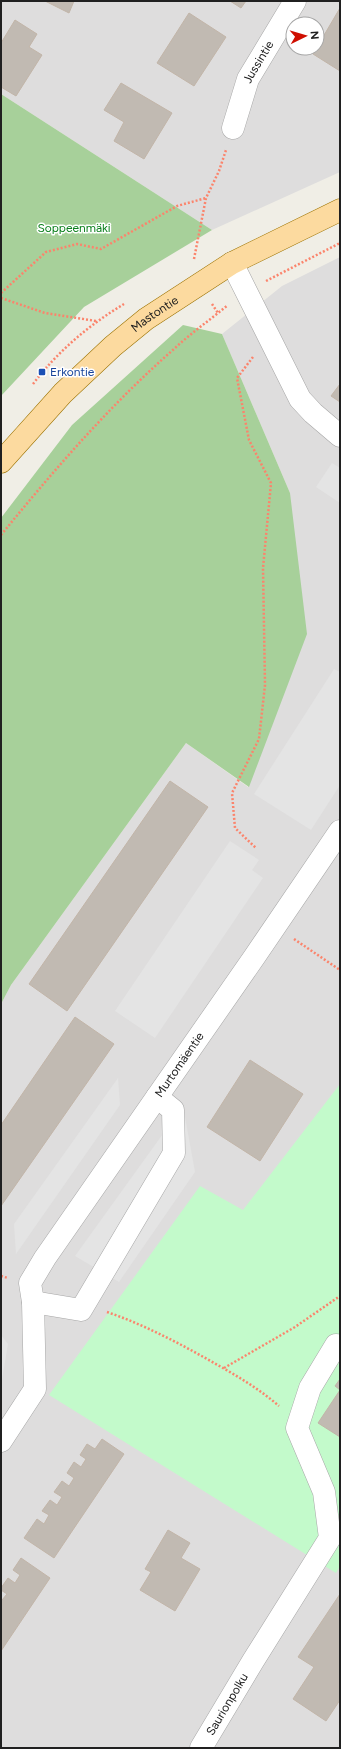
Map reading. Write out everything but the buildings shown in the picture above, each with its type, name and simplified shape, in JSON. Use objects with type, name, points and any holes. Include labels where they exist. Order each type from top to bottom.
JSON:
[{"type":"main road","name":"Mastontie","points":[[1,462],[63,393],[113,346],[146,319],[232,263],[340,210]]},
{"type":"street","name":"Jussintie","points":[[233,128],[248,79],[295,1]]},
{"type":"street","points":[[232,263],[300,399],[313,413],[340,436]]},
{"type":"street","name":"Murtomäentie","points":[[1,1441],[35,1389],[33,1302],[30,1283],[33,1277],[340,831]]},
{"type":"street","points":[[33,1302],[81,1310],[174,1153],[173,1110],[157,1097]]},
{"type":"street","points":[[297,1428],[310,1388],[336,1345]]},
{"type":"street","name":"Saurionpolku","points":[[201,1748],[253,1661],[330,1538],[324,1492],[297,1428]]},
{"type":"path","points":[[194,264],[198,231],[206,198],[219,171],[233,128]]},
{"type":"path","points":[[1,293],[46,252],[76,244],[101,249],[177,206],[206,198]]},
{"type":"path","points":[[1,535],[61,463],[142,378],[198,328],[247,291],[340,243]]},
{"type":"path","points":[[1,298],[45,313],[96,321],[61,352],[33,384]]},
{"type":"path","points":[[256,848],[235,828],[232,793],[259,740],[265,685],[263,568],[271,483],[249,440],[237,378],[257,352]]},
{"type":"path","points":[[276,926],[340,970]]},
{"type":"path","points":[[224,1368],[295,1327],[340,1296]]},
{"type":"path","points":[[81,1310],[100,1309],[133,1321],[168,1337],[262,1391],[282,1408],[297,1428]]},
{"type":"shaded area","points":[[1,1],[340,1],[340,172],[212,230],[1,94]]},
{"type":"shaded area","points":[[340,257],[340,1748],[1,1748],[1,1004],[11,985],[186,743],[248,787],[290,493],[222,334],[282,286]]},
{"type":"shaded area","points":[[332,463],[340,468],[340,503],[316,487]]},
{"type":"shaded area","points":[[334,669],[340,672],[340,785],[311,830],[254,794]]},
{"type":"shaded area","points":[[230,841],[259,860],[252,870],[263,878],[155,1038],[115,1011]]},
{"type":"shaded area","points":[[118,1078],[120,1105],[16,1254],[14,1224]]},
{"type":"shaded area","points":[[183,1106],[195,1172],[119,1282],[75,1256]]},
{"type":"shaded area","points":[[1,1335],[8,1344],[1,1385]]},
{"type":"green space","name":"Soppeenmäki","points":[[1,94],[212,230],[84,307],[1,396]]},
{"type":"green space","points":[[183,325],[222,334],[290,493],[307,634],[249,787],[186,743],[11,985],[1,1004],[1,518],[72,425]]},
{"type":"green space","points":[[340,1084],[340,1566],[336,1573],[49,1395],[200,1186],[243,1210]]},
{"type":"place","name":"Erkontie","points":[[42,372]]}]
